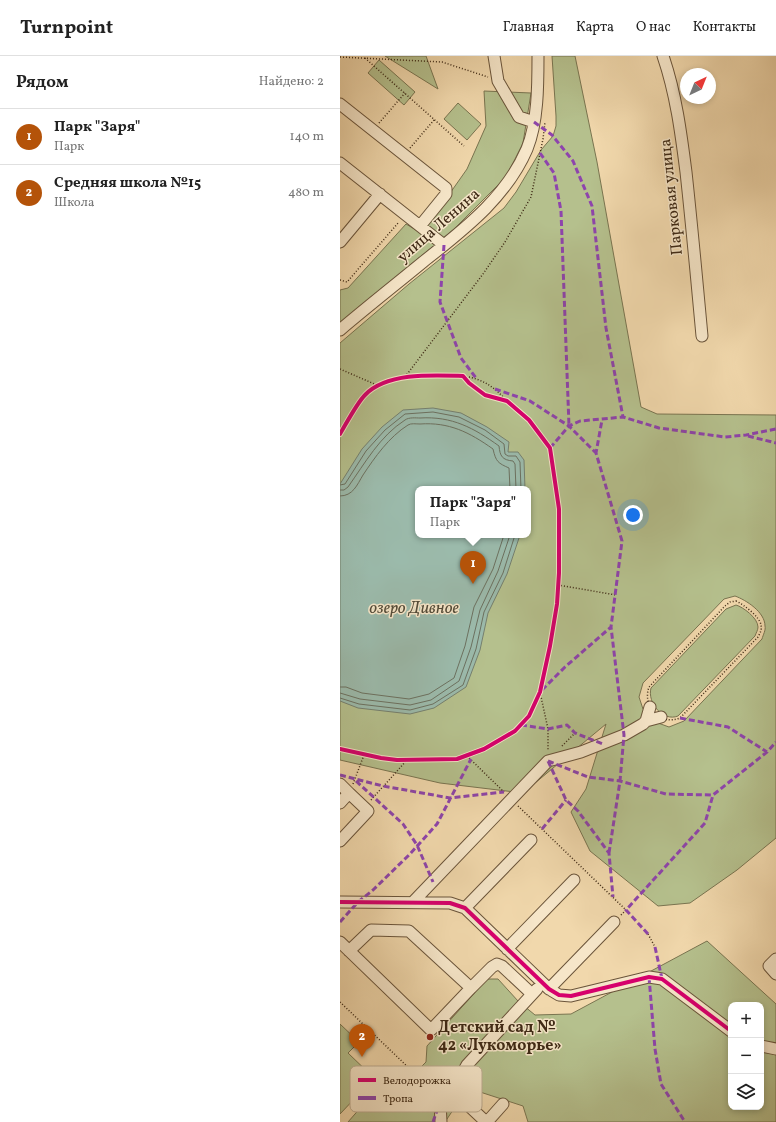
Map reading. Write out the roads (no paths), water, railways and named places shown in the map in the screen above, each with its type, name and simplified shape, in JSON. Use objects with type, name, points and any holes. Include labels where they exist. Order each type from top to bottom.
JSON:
[{"type":"street","points":[[494,56],[498,81],[519,117],[539,121]]},
{"type":"street","name":"улица Ленина","points":[[340,330],[479,216],[514,176],[539,121],[538,56]]},
{"type":"street","name":"Парковая улица","points":[[663,56],[668,70],[678,113],[688,191],[702,336]]},
{"type":"street","points":[[340,104],[446,188],[446,194],[420,226]]},
{"type":"street","points":[[340,163],[444,245]]},
{"type":"street","points":[[340,242],[380,194]]},
{"type":"street","points":[[413,902],[548,760],[581,752],[624,735],[643,724],[646,720],[650,707]]},
{"type":"street","points":[[646,720],[661,717]]},
{"type":"street","points":[[340,784],[368,812],[340,841]]},
{"type":"street","points":[[340,802],[349,793]]},
{"type":"street","points":[[465,908],[531,840]]},
{"type":"street","points":[[507,949],[574,880]]},
{"type":"street","points":[[340,902],[450,903],[465,908],[545,986],[559,995],[571,996],[649,977],[662,979],[728,1029]]},
{"type":"street","points":[[467,1066],[532,994],[545,986],[614,922]]},
{"type":"street","points":[[349,951],[371,930],[409,931],[471,988]]},
{"type":"street","points":[[340,942],[431,1030],[492,967],[497,964],[502,966],[532,994]]},
{"type":"street","points":[[776,959],[769,966],[776,974]]},
{"type":"street","points":[[764,1047],[776,1049]]},
{"type":"street","points":[[476,1112],[487,1122],[504,1104]]},
{"type":"water","name":"озеро Дивное","points":[[433,408],[461,413],[487,427],[509,442],[508,452],[518,452],[524,460],[525,486],[415,486],[415,538],[519,538],[507,574],[488,613],[480,650],[466,687],[434,708],[410,714],[358,708],[340,701],[340,484],[362,449],[382,427],[403,410]]},
{"type":"place","name":"Парк \"Заря\"","points":[[473,584]]},
{"type":"place","name":"Детский сад № 42 «Лукоморье»","points":[[430,1037]]},
{"type":"place","name":"Средняя школа №15","points":[[362,1057]]}]
